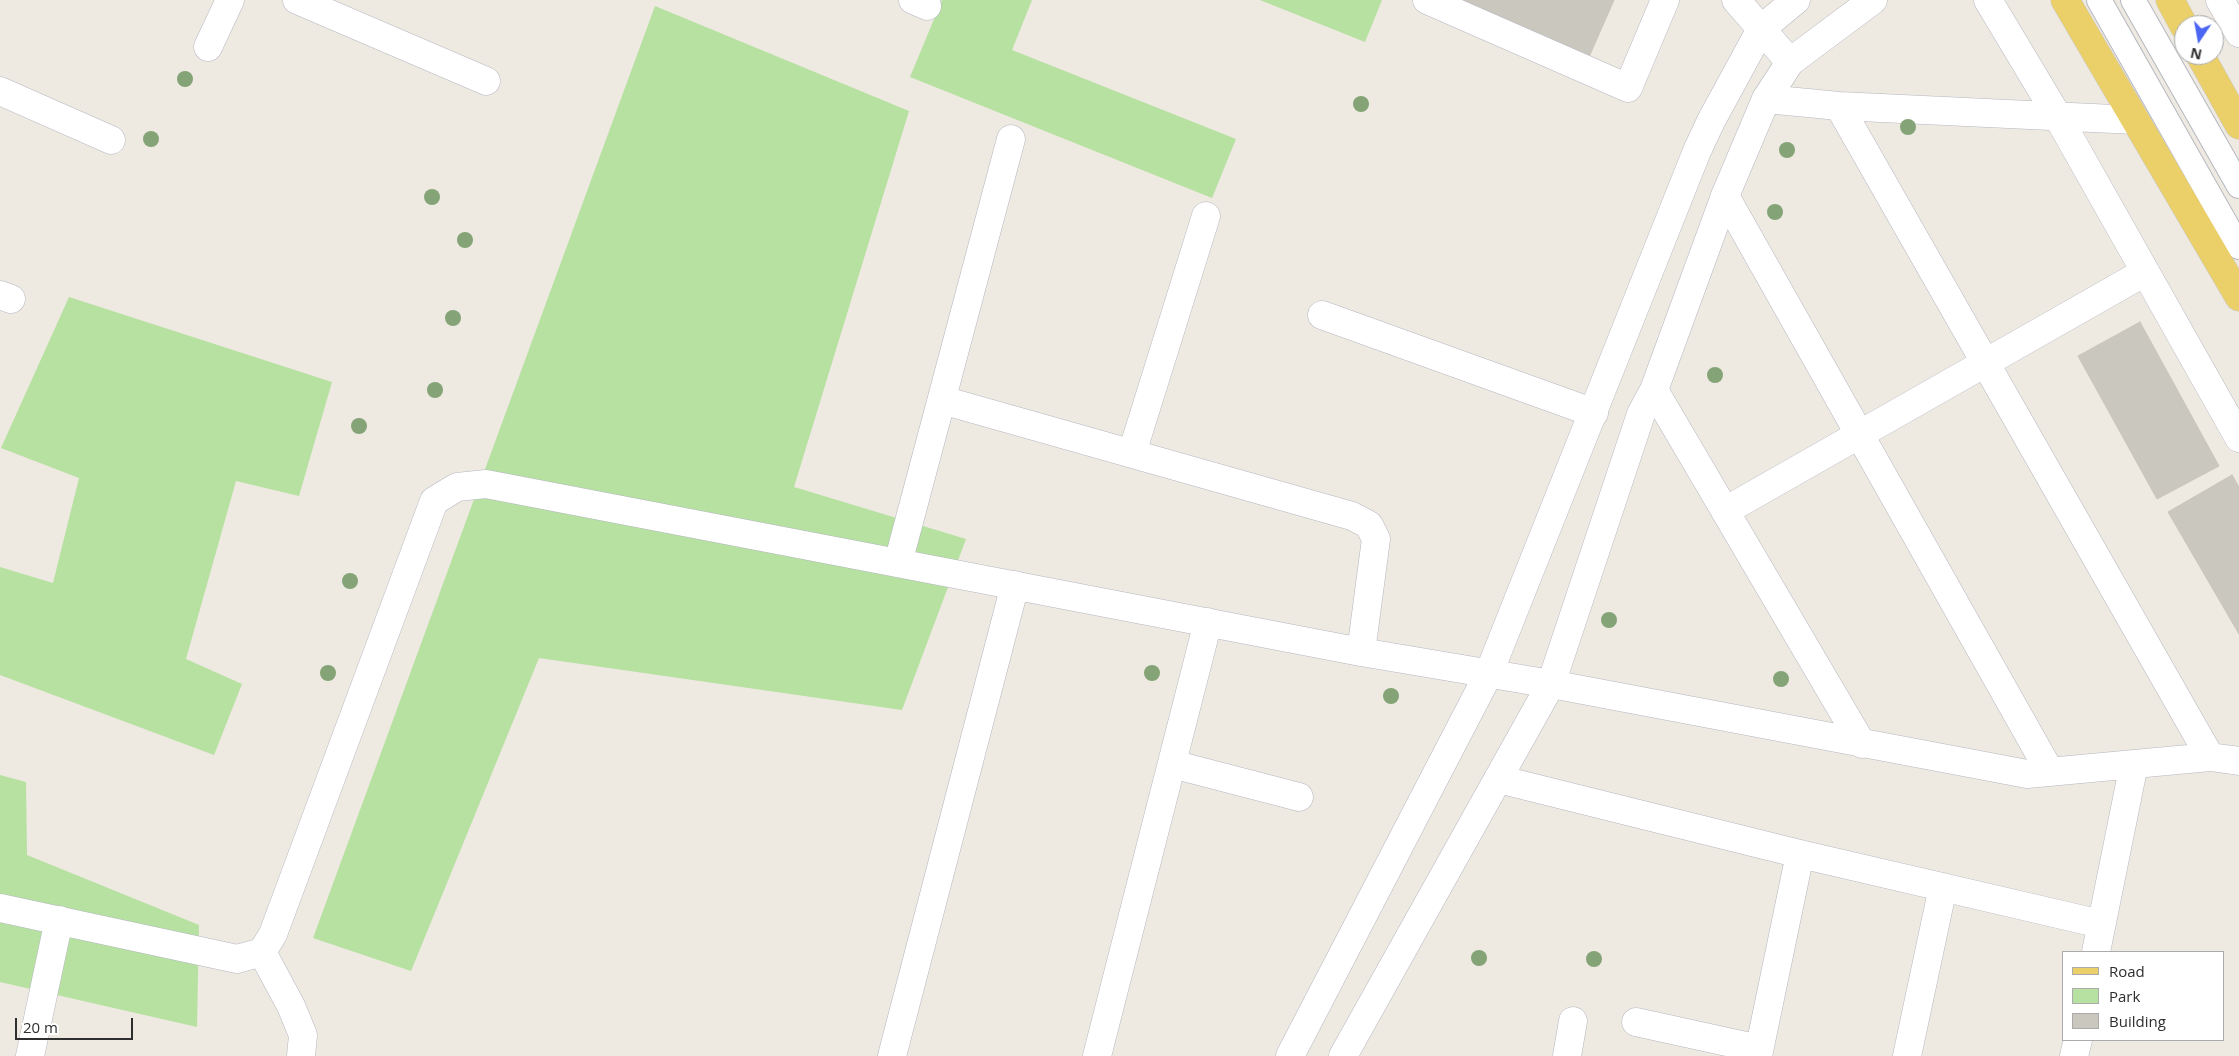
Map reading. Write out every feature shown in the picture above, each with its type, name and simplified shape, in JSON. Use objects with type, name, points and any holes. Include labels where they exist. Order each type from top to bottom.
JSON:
[{"type":"main road","points":[[2065,0],[2239,297]]},
{"type":"main road","points":[[2170,0],[2178,15]]},
{"type":"main road","points":[[2206,65],[2239,123]]},
{"type":"street","points":[[208,47],[230,0]]},
{"type":"street","points":[[297,0],[486,81]]},
{"type":"street","points":[[1427,0],[1628,88],[1665,0]]},
{"type":"street","points":[[1736,0],[1790,62]]},
{"type":"street","points":[[1290,1056],[1489,674],[1697,151],[1711,121],[1761,29],[1796,0]]},
{"type":"street","points":[[1343,1056],[1551,684],[1642,414],[1654,390],[1725,196],[1766,99],[1790,62],[1873,0]]},
{"type":"street","points":[[1988,0],[2058,116],[2239,438]]},
{"type":"street","points":[[2220,0],[2239,33]]},
{"type":"street","points":[[0,91],[111,140]]},
{"type":"street","points":[[1766,99],[1839,106],[2135,120]]},
{"type":"street","points":[[1839,106],[2210,757]]},
{"type":"street","points":[[898,563],[1010,139]]},
{"type":"street","points":[[1725,196],[2050,772]]},
{"type":"street","points":[[1132,454],[1206,216]]},
{"type":"street","points":[[1725,511],[2146,272]]},
{"type":"street","points":[[1322,315],[1594,413]]},
{"type":"street","points":[[1654,390],[1862,744]]},
{"type":"street","points":[[942,400],[1352,516],[1370,525],[1376,540],[1361,652]]},
{"type":"street","points":[[0,908],[237,959],[262,952],[273,934],[434,500],[457,487],[486,484],[1361,652],[1551,684],[2027,774],[2210,757],[2239,761]]},
{"type":"street","points":[[892,1056],[1015,585]]},
{"type":"street","points":[[1097,1056],[1208,622]]},
{"type":"street","points":[[1172,764],[1299,796]]},
{"type":"street","points":[[2096,951],[2134,764]]},
{"type":"street","points":[[1498,779],[1800,854],[2101,924]]},
{"type":"street","points":[[1636,1022],[1759,1052],[1800,854]]},
{"type":"street","points":[[1908,1056],[1943,888]]},
{"type":"street","points":[[30,1056],[59,920]]},
{"type":"street","points":[[262,952],[291,1006],[303,1034],[301,1056]]},
{"type":"street","points":[[1567,1056],[1573,1021]]},
{"type":"street","points":[[2074,1056],[2078,1041]]},
{"type":"lane","points":[[2099,0],[2239,246]]},
{"type":"lane","points":[[2133,0],[2239,186]]},
{"type":"green space","points":[[942,0],[1032,0],[1012,50],[1236,139],[1212,198],[910,77]]},
{"type":"green space","points":[[1260,0],[1382,0],[1365,42]]},
{"type":"green space","points":[[655,6],[909,111],[794,487],[966,539],[902,710],[539,658],[411,971],[313,938]]},
{"type":"green space","points":[[69,297],[332,382],[299,496],[236,481],[186,659],[242,684],[214,755],[0,675],[0,567],[53,583],[79,478],[1,448]]},
{"type":"green space","points":[[0,775],[26,782],[27,855],[199,925],[197,1027],[0,982]]},
{"type":"building","points":[[1454,0],[1614,0],[1589,57]]},
{"type":"building","points":[[2140,322],[2219,466],[2157,499],[2078,356]]},
{"type":"building","points":[[2232,475],[2239,487],[2239,634],[2168,512]]}]
